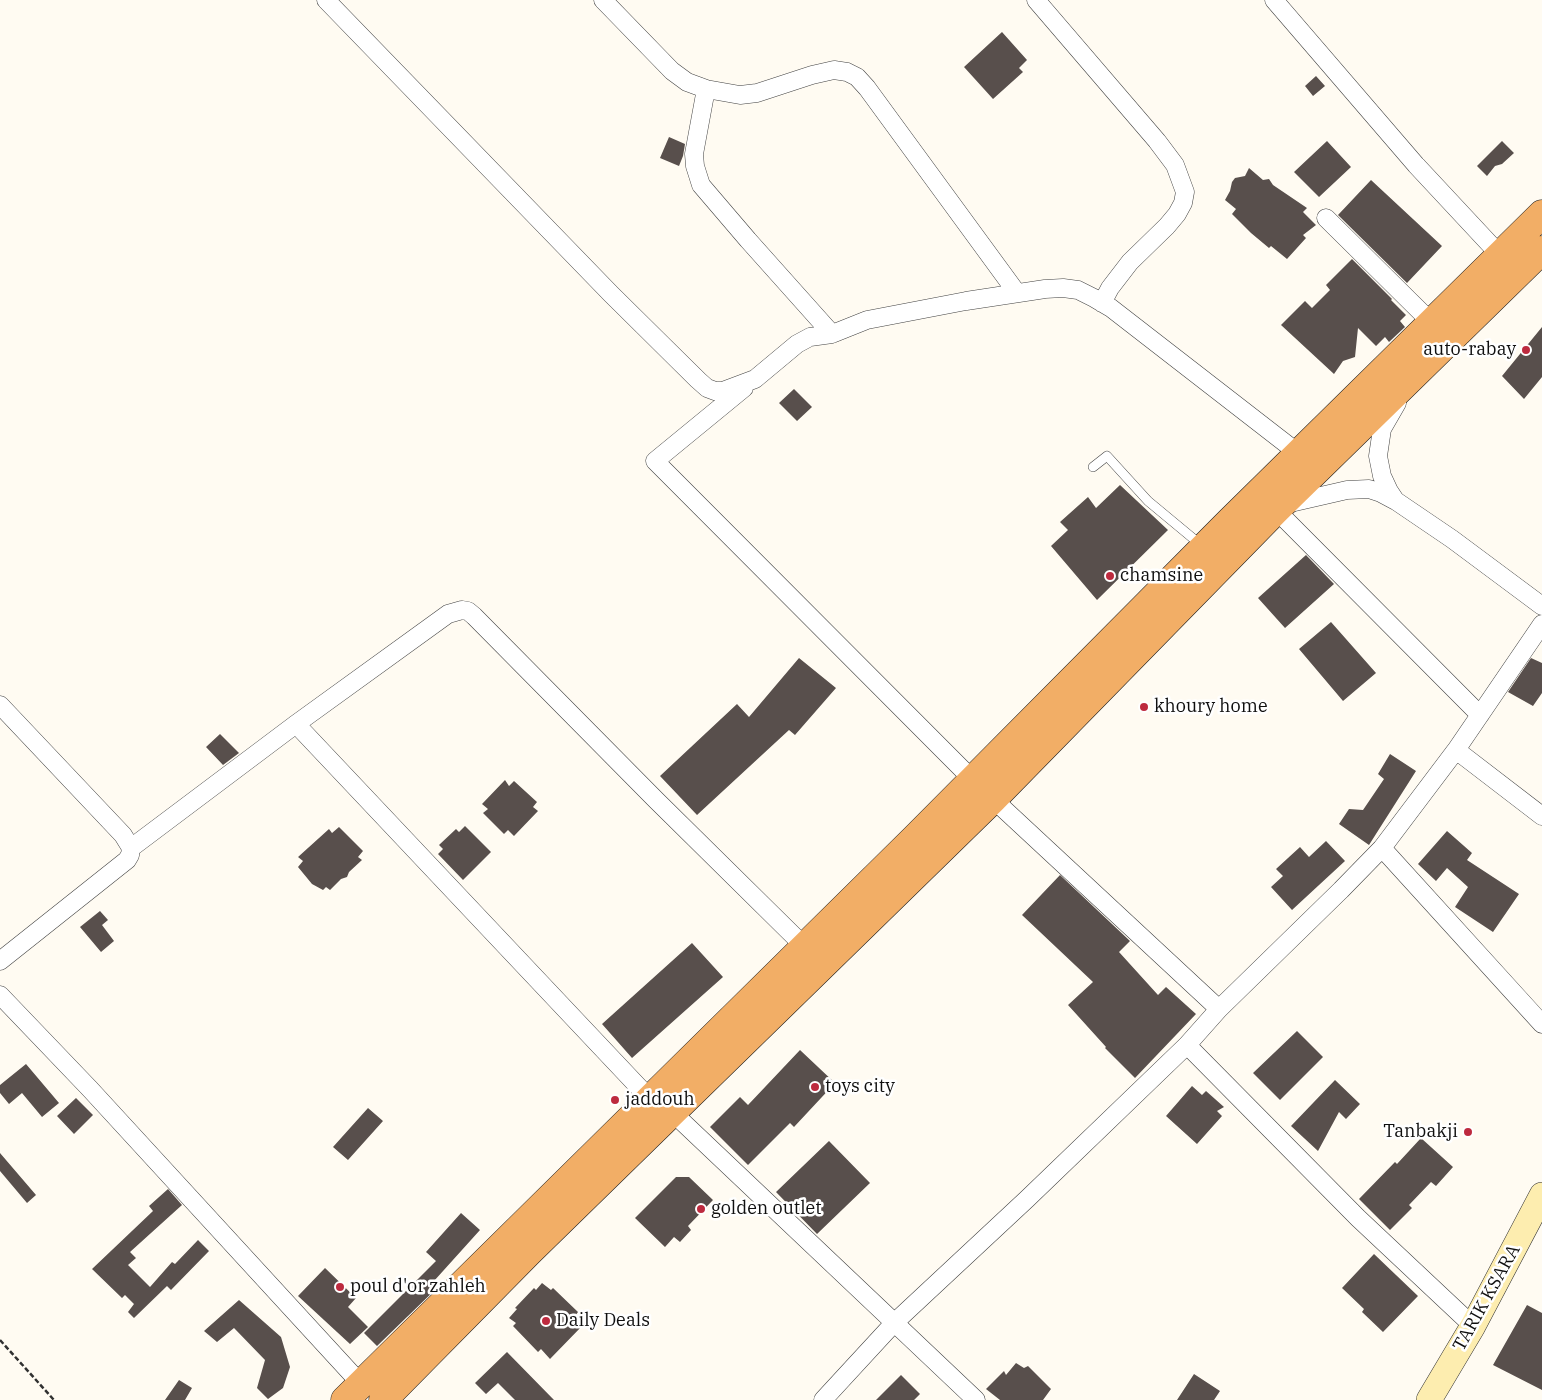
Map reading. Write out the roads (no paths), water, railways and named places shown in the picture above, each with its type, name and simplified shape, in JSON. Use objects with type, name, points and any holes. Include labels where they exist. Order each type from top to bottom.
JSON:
[{"type":"highway","points":[[383,1400],[529,1252],[804,946],[1203,547],[1499,254],[1542,214]]},
{"type":"highway","points":[[353,1392],[993,799],[1279,508],[1423,366],[1539,259]]},
{"type":"main road","name":"TARIK KSARA","points":[[1429,1400],[1473,1326],[1542,1195]]},
{"type":"street","points":[[326,0],[611,294],[698,380],[715,391],[723,391],[755,379]]},
{"type":"street","points":[[603,0],[672,71],[687,82],[706,89],[740,95],[757,93],[812,75],[834,70],[847,72],[858,77],[1018,293]]},
{"type":"street","points":[[1036,0],[1157,141],[1175,165],[1185,192],[1183,203],[1177,214],[1130,262],[1110,288],[1102,303]]},
{"type":"street","points":[[1274,0],[1416,165],[1499,254]]},
{"type":"street","points":[[706,89],[694,154],[697,177],[707,194],[832,334]]},
{"type":"street","points":[[1326,218],[1431,322]]},
{"type":"street","points":[[972,779],[655,461],[797,344],[810,337],[832,334],[868,320],[966,301],[1063,288],[1078,290],[1102,303],[1298,453]]},
{"type":"street","points":[[1396,501],[1379,469],[1380,439],[1382,429],[1390,412],[1423,366]]},
{"type":"street","points":[[1480,715],[1279,508],[1333,492],[1358,488],[1381,493],[1452,539],[1542,606]]},
{"type":"street","points":[[131,848],[296,724],[448,614],[462,610],[468,611],[804,946]]},
{"type":"street","points":[[823,1400],[894,1323],[1028,1199],[1187,1044],[1382,848],[1456,750],[1542,624]]},
{"type":"street","points":[[0,705],[123,836],[131,848],[130,855],[123,863],[0,961]]},
{"type":"street","points":[[296,724],[661,1105],[976,1400]]},
{"type":"street","points":[[1456,750],[1542,816]]},
{"type":"street","points":[[993,799],[1220,1009]]},
{"type":"street","points":[[1382,848],[1542,1024]]},
{"type":"street","points":[[0,995],[90,1089],[353,1392]]},
{"type":"street","points":[[1187,1044],[1358,1218],[1473,1326]]},
{"type":"lane","points":[[1093,467],[1107,456],[1148,501],[1203,547]]},
{"type":"place","name":"auto-rabay","points":[[1526,350]]},
{"type":"place","name":"chamsine","points":[[1110,576]]},
{"type":"place","name":"khoury home","points":[[1144,707]]},
{"type":"place","name":"toys city","points":[[815,1087]]},
{"type":"place","name":"jaddouh","points":[[615,1100]]},
{"type":"place","name":"Tanbakji","points":[[1468,1132]]},
{"type":"place","name":"golden outlet","points":[[701,1209]]},
{"type":"place","name":"poul d'or zahleh","points":[[340,1287]]},
{"type":"place","name":"Daily Deals","points":[[546,1321]]}]
